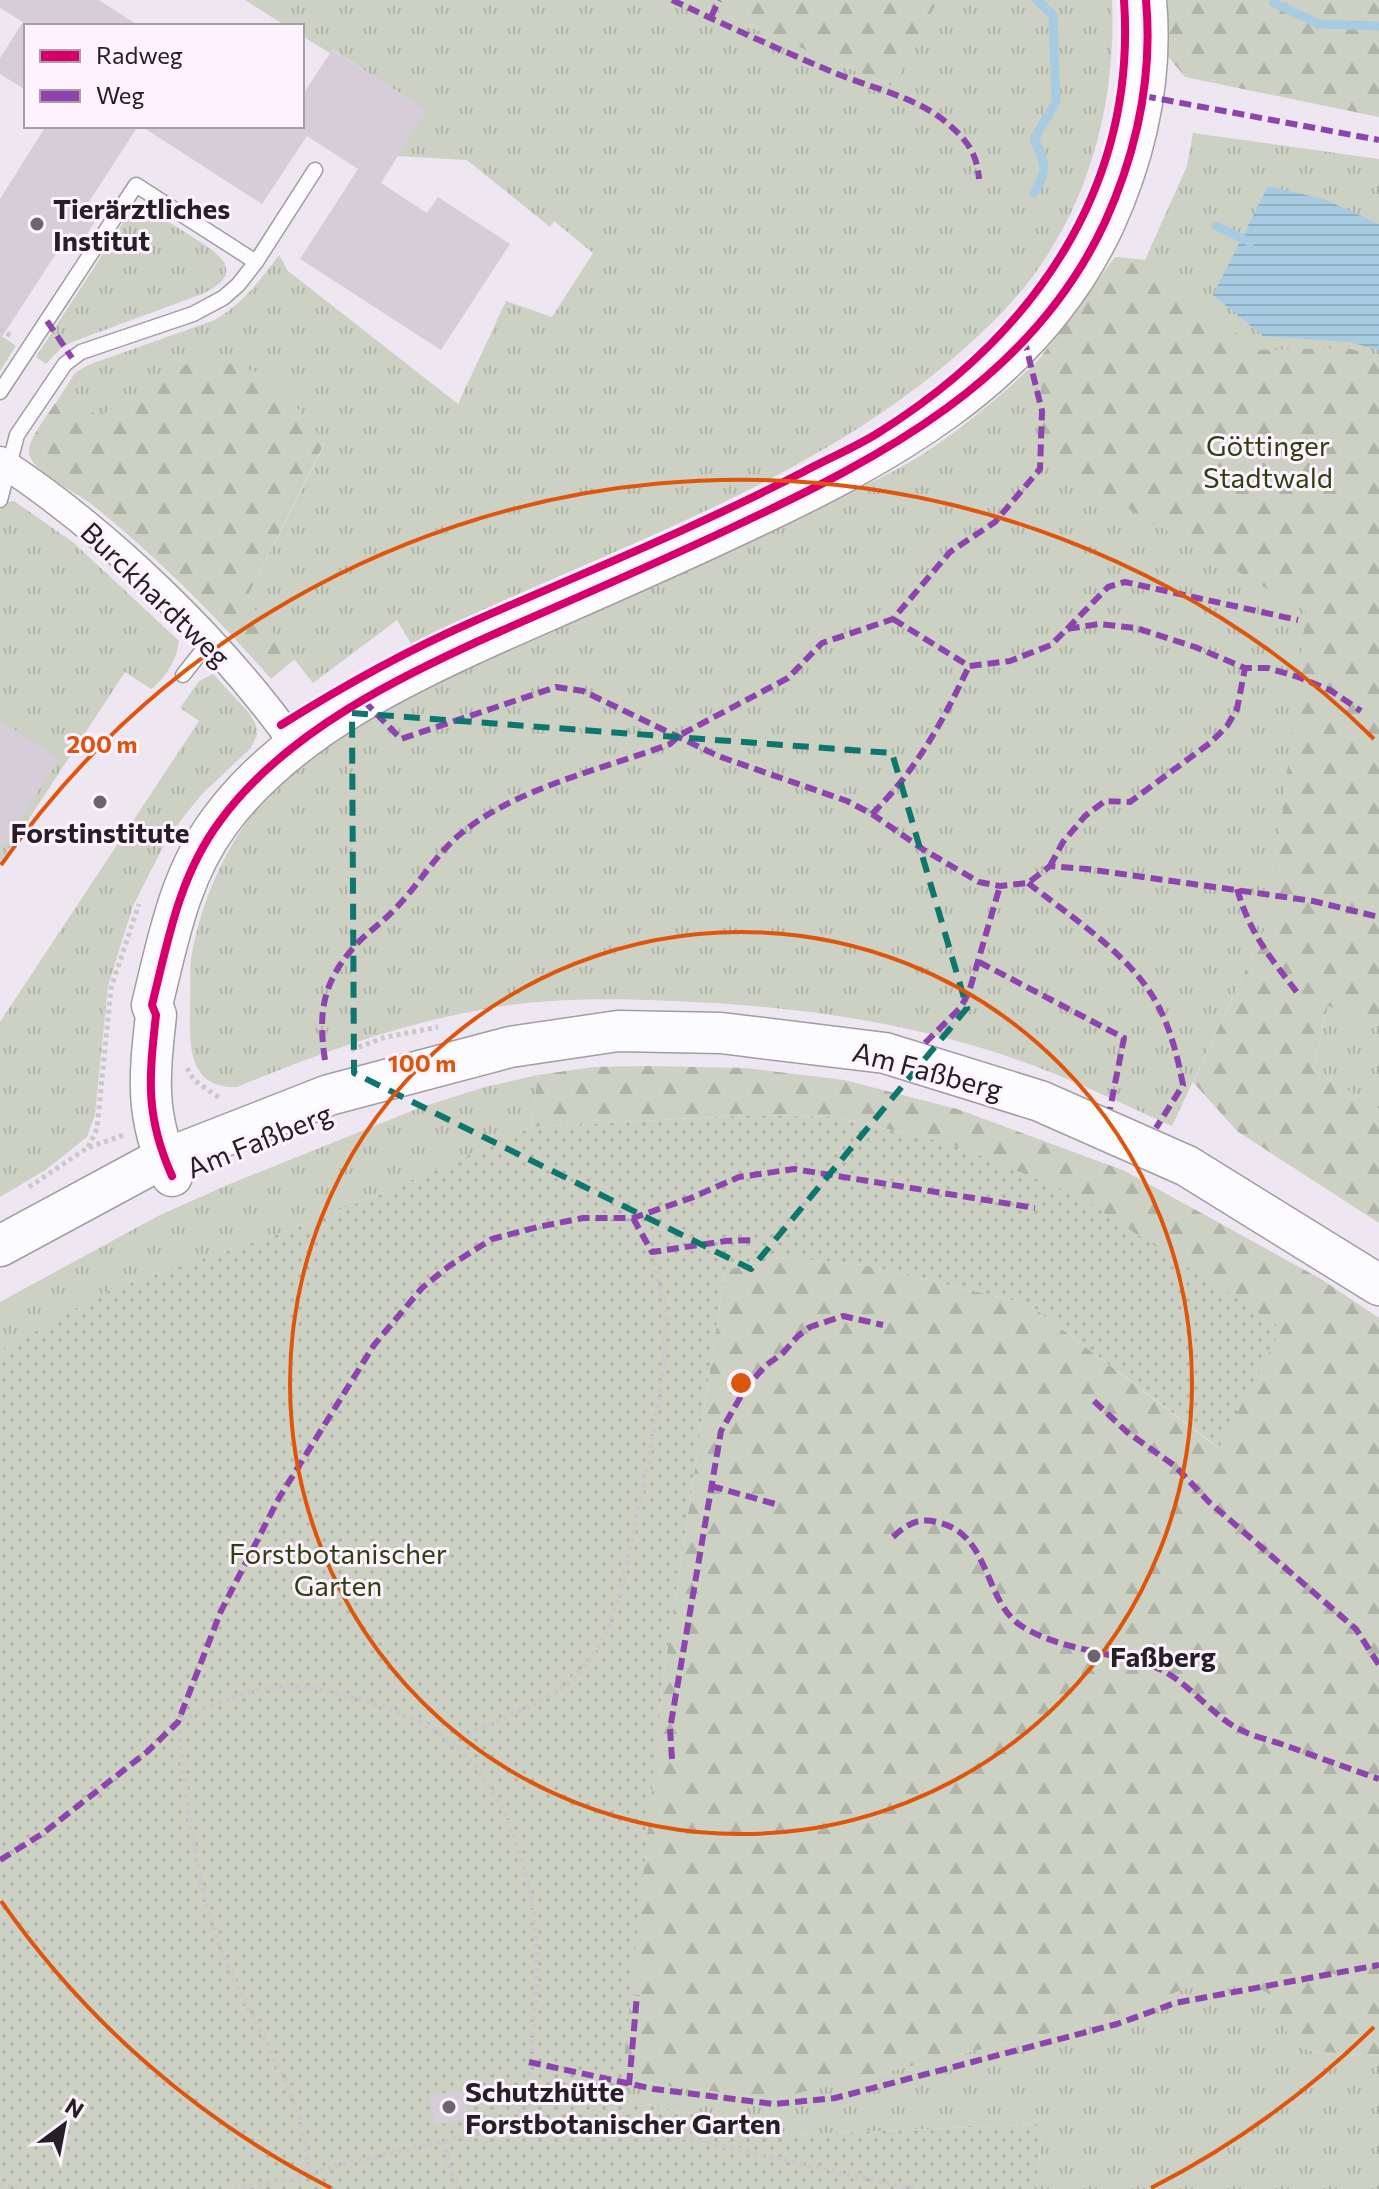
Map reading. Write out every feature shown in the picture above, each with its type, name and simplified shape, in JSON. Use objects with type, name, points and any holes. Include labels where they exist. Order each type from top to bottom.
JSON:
[{"type":"street","points":[[161,1171],[150,1098],[156,1015],[152,1005],[179,896],[219,822],[255,780],[295,745],[414,672],[810,491],[899,442],[968,394],[1025,342],[1065,292],[1095,244],[1132,152],[1144,96],[1148,61],[1146,0]]},
{"type":"street","name":"Burckhardtweg","points":[[3,458],[157,588],[248,683],[295,745]]},
{"type":"street","name":"Am Faßberg","points":[[0,1246],[161,1171],[333,1111],[387,1082],[510,1047],[618,1031],[721,1033],[885,1053],[1040,1101],[1187,1166],[1379,1285]]},
{"type":"street","name":"Am Faßberg","points":[[0,1260],[161,1171]]},
{"type":"lane","points":[[0,500],[3,458],[58,373],[72,358],[81,352],[209,307],[238,285],[315,170]]},
{"type":"lane","points":[[0,392],[136,185],[256,262]]},
{"type":"lane","points":[[183,675],[209,642]]},
{"type":"path","points":[[0,329],[13,337]]},
{"type":"path","points":[[26,1189],[87,1148]]},
{"type":"path","points":[[458,1749],[473,1732],[538,1703],[571,1681],[593,1656],[608,1628],[622,1585],[647,1468],[664,1367],[666,1314],[652,1252]]},
{"type":"path","points":[[309,2175],[300,2118],[272,2051],[221,1950],[204,1896],[189,1812],[178,1722],[222,1701],[265,1689],[326,1689],[411,1717],[439,1733],[458,1749],[485,1780],[522,1861],[533,1911],[537,1960],[536,2011],[527,2082],[526,2129]]},
{"type":"path","points":[[234,2189],[309,2175],[339,2165],[484,2132],[526,2129],[630,2130],[687,2138],[913,2189]]},
{"type":"path","points":[[444,2141],[458,2189]]},
{"type":"path","points":[[0,2183],[18,2189]]},
{"type":"highlighted area","points":[[352,713],[892,753],[967,1008],[751,1269],[354,1073]]},
{"type":"green space","points":[[245,0],[693,0],[892,86],[935,6],[931,0],[1112,0],[1106,99],[1100,132],[1079,195],[1038,269],[1015,298],[950,361],[889,407],[759,485],[411,644],[397,620],[313,683],[246,599],[325,443],[203,355],[99,417],[61,395],[75,373],[88,365],[215,320],[250,291],[279,255],[288,271],[458,404],[506,301],[552,317],[593,253],[554,221],[550,227],[467,160],[397,156],[426,110],[333,50],[330,53],[304,37],[304,24],[283,24]]},
{"type":"green space","points":[[693,0],[931,0],[935,6],[892,86]]},
{"type":"green space","points":[[1168,0],[1379,0],[1379,117],[1185,77],[1167,55]]},
{"type":"green space","points":[[1193,133],[1379,159],[1379,959],[1270,918],[1172,1126],[1035,1066],[910,1029],[792,1010],[672,1001],[578,1000],[485,1009],[359,1041],[237,1087],[207,1080],[199,1070],[191,1045],[192,953],[203,910],[220,868],[242,829],[269,795],[327,745],[427,687],[742,545],[880,478],[935,446],[984,409],[1042,356],[1071,321],[1115,257],[1145,260],[1187,166]]},
{"type":"green space","points":[[143,206],[219,256],[226,270],[224,278],[202,294],[72,342],[60,349],[46,364],[36,357],[128,215]]},
{"type":"green space","name":"Göttinger Stadtwald","points":[[1115,257],[1145,260],[1258,350],[1347,348],[1379,357],[1379,1026],[1328,1006],[1313,1069],[1379,1109],[1379,1223],[1237,1131],[1193,1082],[1270,918],[1306,611],[1040,458],[1042,355]]},
{"type":"green space","points":[[0,335],[16,346],[0,371]]},
{"type":"green space","points":[[203,355],[272,377],[325,442],[246,599],[295,659],[271,679],[207,609],[161,565],[90,503],[45,474],[29,453],[36,432],[61,395],[99,416]]},
{"type":"green space","points":[[14,501],[74,543],[179,641],[170,668],[151,689],[125,672],[0,863],[0,510],[4,503]]},
{"type":"green space","points":[[213,674],[250,714],[257,735],[251,748],[202,794],[169,835],[133,906],[108,986],[95,1115],[87,1137],[47,1169],[0,1197],[0,1022],[199,721],[180,708],[199,681]]},
{"type":"green space","points":[[1328,1006],[1379,1026],[1379,1109],[1313,1069]]},
{"type":"green space","points":[[593,1067],[745,1068],[844,1080],[957,1109],[1125,1171],[1321,1279],[1379,1318],[1379,2056],[1309,2051],[1291,2042],[1271,1995],[1226,1971],[1167,1996],[1078,2026],[774,2099],[621,2080],[664,1672],[725,1270],[784,1257],[864,1265],[1029,1304],[1218,1448],[951,1144],[835,1117],[754,1115],[531,1127],[538,1075]]},
{"type":"green space","points":[[538,1075],[531,1127],[385,1192],[286,1231],[111,1289],[0,1351],[0,1302],[158,1216],[419,1108],[485,1087]]},
{"type":"green space","name":"Forstbotanischer Garten","points":[[754,1115],[835,1117],[951,1144],[1078,1196],[1282,1328],[1219,1448],[1029,1304],[864,1265],[784,1257],[725,1270],[664,1672],[620,2099],[793,2135],[1043,2124],[1036,2189],[0,2189],[0,1351],[111,1289],[286,1231],[385,1192],[531,1127]]},
{"type":"green space","points":[[1226,1971],[1271,1995],[1292,2042],[1309,2051],[1379,2056],[1379,2189],[1036,2189],[1043,2124],[793,2135],[620,2099],[621,2080],[774,2099],[1078,2026],[1167,1996]]},
{"type":"water","points":[[1268,186],[1324,199],[1379,224],[1379,350],[1349,342],[1263,336],[1213,295]]},
{"type":"building","points":[[0,0],[99,0],[136,24],[24,24],[24,89],[0,74],[0,58],[23,22],[0,8]]},
{"type":"building","points":[[332,50],[427,110],[381,183],[427,213],[438,197],[510,244],[441,350],[300,259],[358,169],[307,136],[262,204],[144,128],[304,128],[304,93]]},
{"type":"building","name":"Tierärztliches Institut","points":[[45,128],[137,128],[87,205],[101,213],[83,240],[70,232],[0,340],[0,199]]},
{"type":"building","points":[[0,720],[59,759],[0,850]]},
{"type":"building","name":"Schutzhütte Forstbotanischer Garten","points":[[464,2090],[469,2119],[435,2125],[429,2096]]},
{"type":"waterway","points":[[1034,193],[1044,166],[1034,139],[1056,102],[1053,15],[1037,0]]},
{"type":"waterway","points":[[1274,3],[1319,24],[1379,26]]},
{"type":"waterway","points":[[1216,226],[1250,242]]},
{"type":"marked path","points":[[672,0],[814,64],[922,106],[947,123],[965,141],[976,162],[979,179]]},
{"type":"marked path","points":[[711,17],[719,0]]},
{"type":"marked path","points":[[1144,96],[1379,140]]},
{"type":"marked path","points":[[47,321],[72,358]]},
{"type":"marked path","points":[[325,1060],[323,1014],[335,973],[354,947],[389,915],[458,836],[480,819],[531,793],[670,744],[680,735],[788,678],[822,643],[893,619],[950,552],[995,522],[1040,469],[1042,411],[1025,342]]},
{"type":"marked path","points":[[1067,629],[1108,587],[1125,582],[1298,620]]},
{"type":"marked path","points":[[893,619],[969,666],[1010,661],[1051,645],[1067,629],[1099,624],[1136,628],[1195,647],[1245,668],[1268,668],[1298,677],[1330,690],[1361,711]]},
{"type":"marked path","points":[[872,814],[902,780],[927,744],[969,666]]},
{"type":"marked path","points":[[1050,866],[1063,842],[1085,816],[1105,801],[1130,802],[1210,743],[1227,726],[1237,709],[1245,668]]},
{"type":"marked path","points":[[364,701],[401,739],[556,687],[583,691],[718,756],[847,801],[979,882],[1000,886],[1028,883],[1050,866],[1087,869],[1313,901],[1379,917]]},
{"type":"marked path","points":[[1028,883],[1117,954],[1142,981],[1158,1005],[1173,1044],[1183,1085],[1156,1128]]},
{"type":"marked path","points":[[925,1043],[961,1007],[969,992],[1000,886]]},
{"type":"marked path","points":[[1237,889],[1255,933],[1299,995]]},
{"type":"marked path","points":[[979,962],[1124,1038],[1110,1109]]},
{"type":"marked path","points":[[0,1860],[42,1834],[147,1752],[178,1722],[221,1611],[279,1498],[374,1345],[422,1288],[449,1266],[492,1239],[583,1218],[633,1218],[739,1177],[794,1169],[1035,1208]]},
{"type":"marked path","points":[[633,1218],[652,1252],[754,1240]]},
{"type":"marked path","points":[[672,1759],[670,1729],[721,1431],[745,1389],[765,1366],[810,1327],[843,1316],[883,1325]]},
{"type":"marked path","points":[[1094,1401],[1127,1432],[1175,1466],[1209,1502],[1356,1629],[1379,1665]]},
{"type":"marked path","points":[[711,1486],[779,1505]]},
{"type":"marked path","points":[[893,1537],[919,1521],[937,1522],[955,1529],[978,1554],[1000,1602],[1023,1627],[1055,1641],[1157,1668],[1168,1673],[1241,1730],[1379,1779]]},
{"type":"marked path","points":[[529,2062],[654,2089],[774,2104],[835,2098],[1117,2024],[1175,2003],[1379,1965]]},
{"type":"marked path","points":[[629,2085],[637,1995]]},
{"type":"cycle path","points":[[281,725],[423,645],[680,531],[850,449],[934,394],[984,351],[1027,303],[1064,251],[1093,194],[1113,133],[1124,69],[1124,0]]},
{"type":"cycle path","points":[[172,1176],[153,1115],[151,1078],[156,1015],[152,1005],[185,886],[194,864],[220,821],[247,789],[278,760],[348,709],[463,648],[702,541],[842,473],[947,408],[994,370],[1037,327],[1074,278],[1105,222],[1126,168],[1140,113],[1147,57],[1146,0]]},
{"type":"place","name":"Tierärztliches Institut","points":[[37,224]]},
{"type":"place","name":"Forstinstitute","points":[[100,802]]},
{"type":"place","name":"Faßberg","points":[[1094,1656]]},
{"type":"place","name":"Schutzhütte Forstbotanischer Garten","points":[[449,2107]]}]
